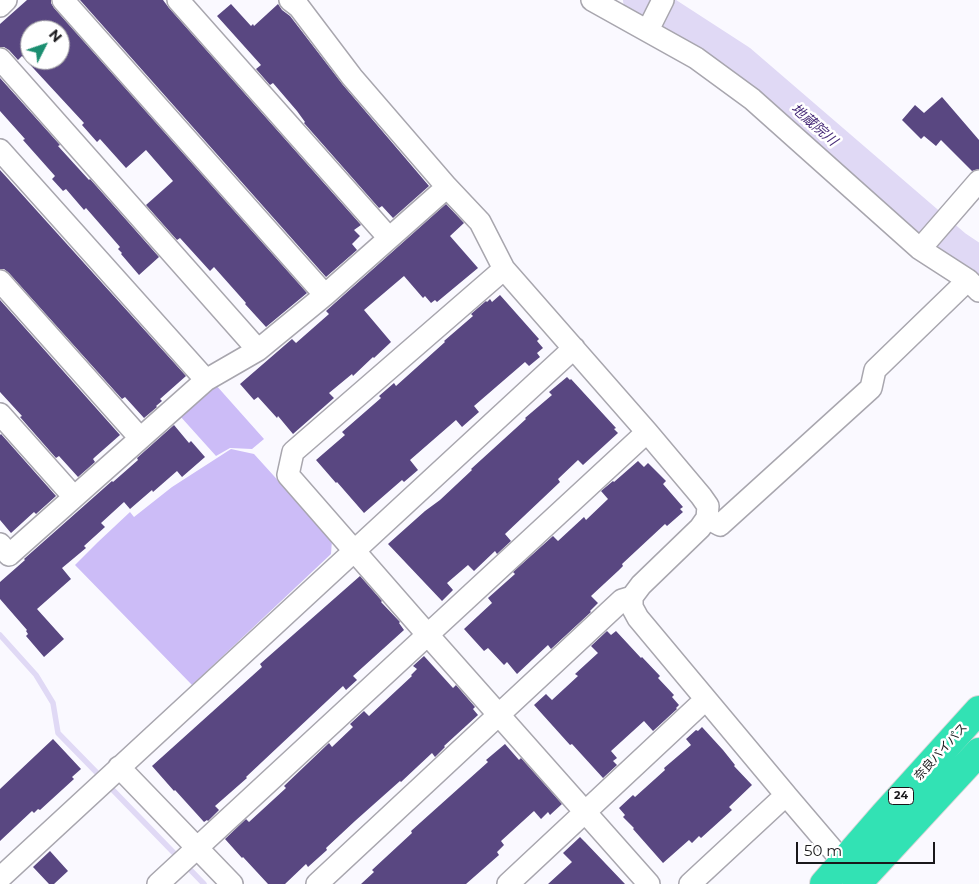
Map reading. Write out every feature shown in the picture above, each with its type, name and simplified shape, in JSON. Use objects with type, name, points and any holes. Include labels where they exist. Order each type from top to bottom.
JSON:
[{"type":"highway","name":"奈良バイパス","points":[[850,873],[884,815],[979,710]]},
{"type":"highway","name":"奈良バイパス","points":[[824,884],[850,873],[979,752]]},
{"type":"street","points":[[0,6],[6,0]]},
{"type":"street","points":[[63,0],[325,295]]},
{"type":"street","points":[[178,0],[389,238]]},
{"type":"street","points":[[290,0],[299,7],[352,77],[447,187],[480,222],[504,269],[647,432],[708,506],[707,518],[700,528],[641,585],[632,597],[622,600],[317,884]]},
{"type":"street","points":[[592,0],[649,28],[696,58],[752,99],[922,246],[973,286],[875,370],[871,388],[720,526],[707,518]]},
{"type":"street","points":[[649,28],[664,0]]},
{"type":"street","points":[[0,59],[258,350]]},
{"type":"street","points":[[0,150],[206,380]]},
{"type":"street","points":[[922,246],[979,181]]},
{"type":"street","points":[[0,544],[9,555],[206,380],[258,350],[325,295],[447,187]]},
{"type":"street","points":[[504,269],[293,452],[288,475],[649,884]]},
{"type":"street","points":[[0,281],[140,438]]},
{"type":"street","points":[[0,878],[574,348]]},
{"type":"street","points":[[0,414],[74,497]]},
{"type":"street","points":[[158,884],[647,432]]},
{"type":"street","points":[[632,597],[632,607],[638,618],[850,873]]},
{"type":"street","points":[[508,884],[706,700]]},
{"type":"street","points":[[120,767],[232,884]]},
{"type":"street","points":[[690,884],[786,795]]},
{"type":"shaded area","points":[[215,384],[264,439],[252,449],[230,448],[216,456],[180,416]]},
{"type":"shaded area","points":[[231,449],[254,454],[332,540],[331,554],[192,685],[75,565],[130,512],[134,517],[172,487]]},
{"type":"building","points":[[27,0],[51,0],[54,8],[65,20],[20,20],[20,58],[18,60],[9,50],[0,47],[0,24]]},
{"type":"building","points":[[80,0],[163,0],[361,225],[354,230],[360,236],[352,244],[357,250],[326,277]]},
{"type":"building","points":[[231,4],[251,26],[253,24],[254,26],[278,4],[290,16],[343,85],[429,186],[393,218],[382,206],[379,208],[304,123],[297,111],[273,83],[270,85],[256,69],[261,65],[217,16]]},
{"type":"building","points":[[70,26],[307,293],[266,327],[214,267],[210,271],[180,238],[177,240],[146,205],[173,181],[146,150],[126,168],[100,139],[97,142],[82,125],[84,123],[35,70],[70,70]]},
{"type":"building","points":[[0,78],[60,145],[58,146],[159,257],[139,275],[121,254],[118,249],[120,247],[86,208],[84,210],[66,189],[63,191],[52,179],[55,176],[0,111]]},
{"type":"building","points":[[942,97],[979,140],[979,169],[972,171],[941,140],[936,146],[924,136],[921,139],[902,120],[915,105],[924,113]]},
{"type":"building","points":[[0,170],[186,376],[160,399],[162,401],[157,407],[144,418],[125,397],[122,399],[9,273],[4,269],[0,269]]},
{"type":"building","points":[[446,204],[464,223],[450,236],[478,268],[437,302],[435,300],[431,303],[425,296],[423,298],[404,276],[364,310],[391,342],[353,376],[352,374],[329,393],[334,398],[293,434],[258,397],[254,400],[240,384],[292,339],[296,343],[329,314],[326,311]]},
{"type":"building","points":[[500,295],[539,339],[537,341],[543,348],[537,353],[540,357],[529,366],[525,362],[474,406],[479,412],[462,427],[456,420],[410,460],[418,470],[404,482],[402,480],[364,513],[316,460],[345,435],[342,432],[381,398],[379,396],[394,383],[396,386],[473,316],[471,314],[486,301],[490,299],[492,302]]},
{"type":"building","points":[[0,300],[120,435],[93,459],[95,462],[78,477],[59,456],[56,458],[0,392]]},
{"type":"building","points":[[567,377],[616,428],[614,429],[618,433],[583,465],[578,460],[558,479],[560,482],[505,534],[511,541],[497,554],[495,551],[474,571],[468,565],[447,583],[453,590],[442,601],[388,544],[440,500],[525,418],[552,395],[549,392]]},
{"type":"building","points":[[174,425],[189,443],[191,441],[205,457],[182,477],[177,471],[130,509],[124,502],[101,523],[105,527],[84,546],[86,548],[62,568],[71,579],[37,609],[64,639],[44,657],[26,636],[28,634],[27,630],[0,599],[0,582],[138,460],[137,458]]},
{"type":"building","points":[[1,434],[56,496],[36,514],[34,512],[11,533],[0,520]]},
{"type":"building","points":[[638,461],[644,467],[648,463],[666,481],[663,484],[683,507],[680,509],[683,512],[667,526],[665,524],[591,596],[598,603],[591,612],[551,649],[548,645],[517,674],[507,662],[504,665],[488,648],[484,651],[464,629],[492,603],[488,598],[515,574],[513,572],[553,536],[558,541],[584,517],[586,520],[608,499],[601,491]]},
{"type":"building","points":[[360,576],[400,622],[404,630],[353,676],[357,680],[346,690],[343,686],[215,806],[219,810],[208,821],[204,822],[152,766],[262,667],[260,664]]},
{"type":"building","points":[[607,631],[611,635],[616,631],[642,657],[660,676],[658,678],[674,695],[672,697],[679,705],[653,731],[644,721],[611,751],[617,758],[613,761],[617,765],[603,778],[534,705],[546,694],[552,700],[578,676],[575,674],[598,653],[591,646]]},
{"type":"building","points":[[424,656],[453,688],[456,685],[475,707],[473,709],[478,715],[444,746],[435,757],[432,753],[355,821],[308,867],[306,864],[285,884],[268,884],[225,839],[246,819],[249,822],[286,788],[284,786],[329,743],[332,747],[353,727],[350,724],[364,711],[369,716],[412,676],[417,669],[413,666]]},
{"type":"building","points":[[702,727],[752,785],[729,807],[732,810],[701,838],[699,836],[692,843],[689,840],[663,863],[623,817],[625,815],[619,808],[633,795],[635,797],[665,770],[664,768],[691,745],[686,739]]},
{"type":"building","points":[[53,739],[81,769],[72,777],[74,779],[40,810],[38,809],[34,813],[32,811],[0,841],[0,789]]},
{"type":"building","points":[[505,744],[519,760],[521,758],[562,804],[550,815],[548,812],[541,819],[534,811],[501,841],[504,845],[497,852],[499,855],[466,884],[361,884],[374,872],[372,870],[412,833],[411,831],[488,762],[486,760]]},
{"type":"building","points":[[580,837],[625,884],[548,884],[572,862],[563,853]]},
{"type":"building","points":[[50,851],[68,871],[54,884],[49,884],[33,867]]},
{"type":"waterway","name":"地蔵院川","points":[[640,0],[668,15],[739,61],[955,247],[979,263]]},
{"type":"waterway","points":[[0,635],[36,675],[53,703],[58,733],[102,778]]},
{"type":"waterway","points":[[108,785],[204,884]]}]
